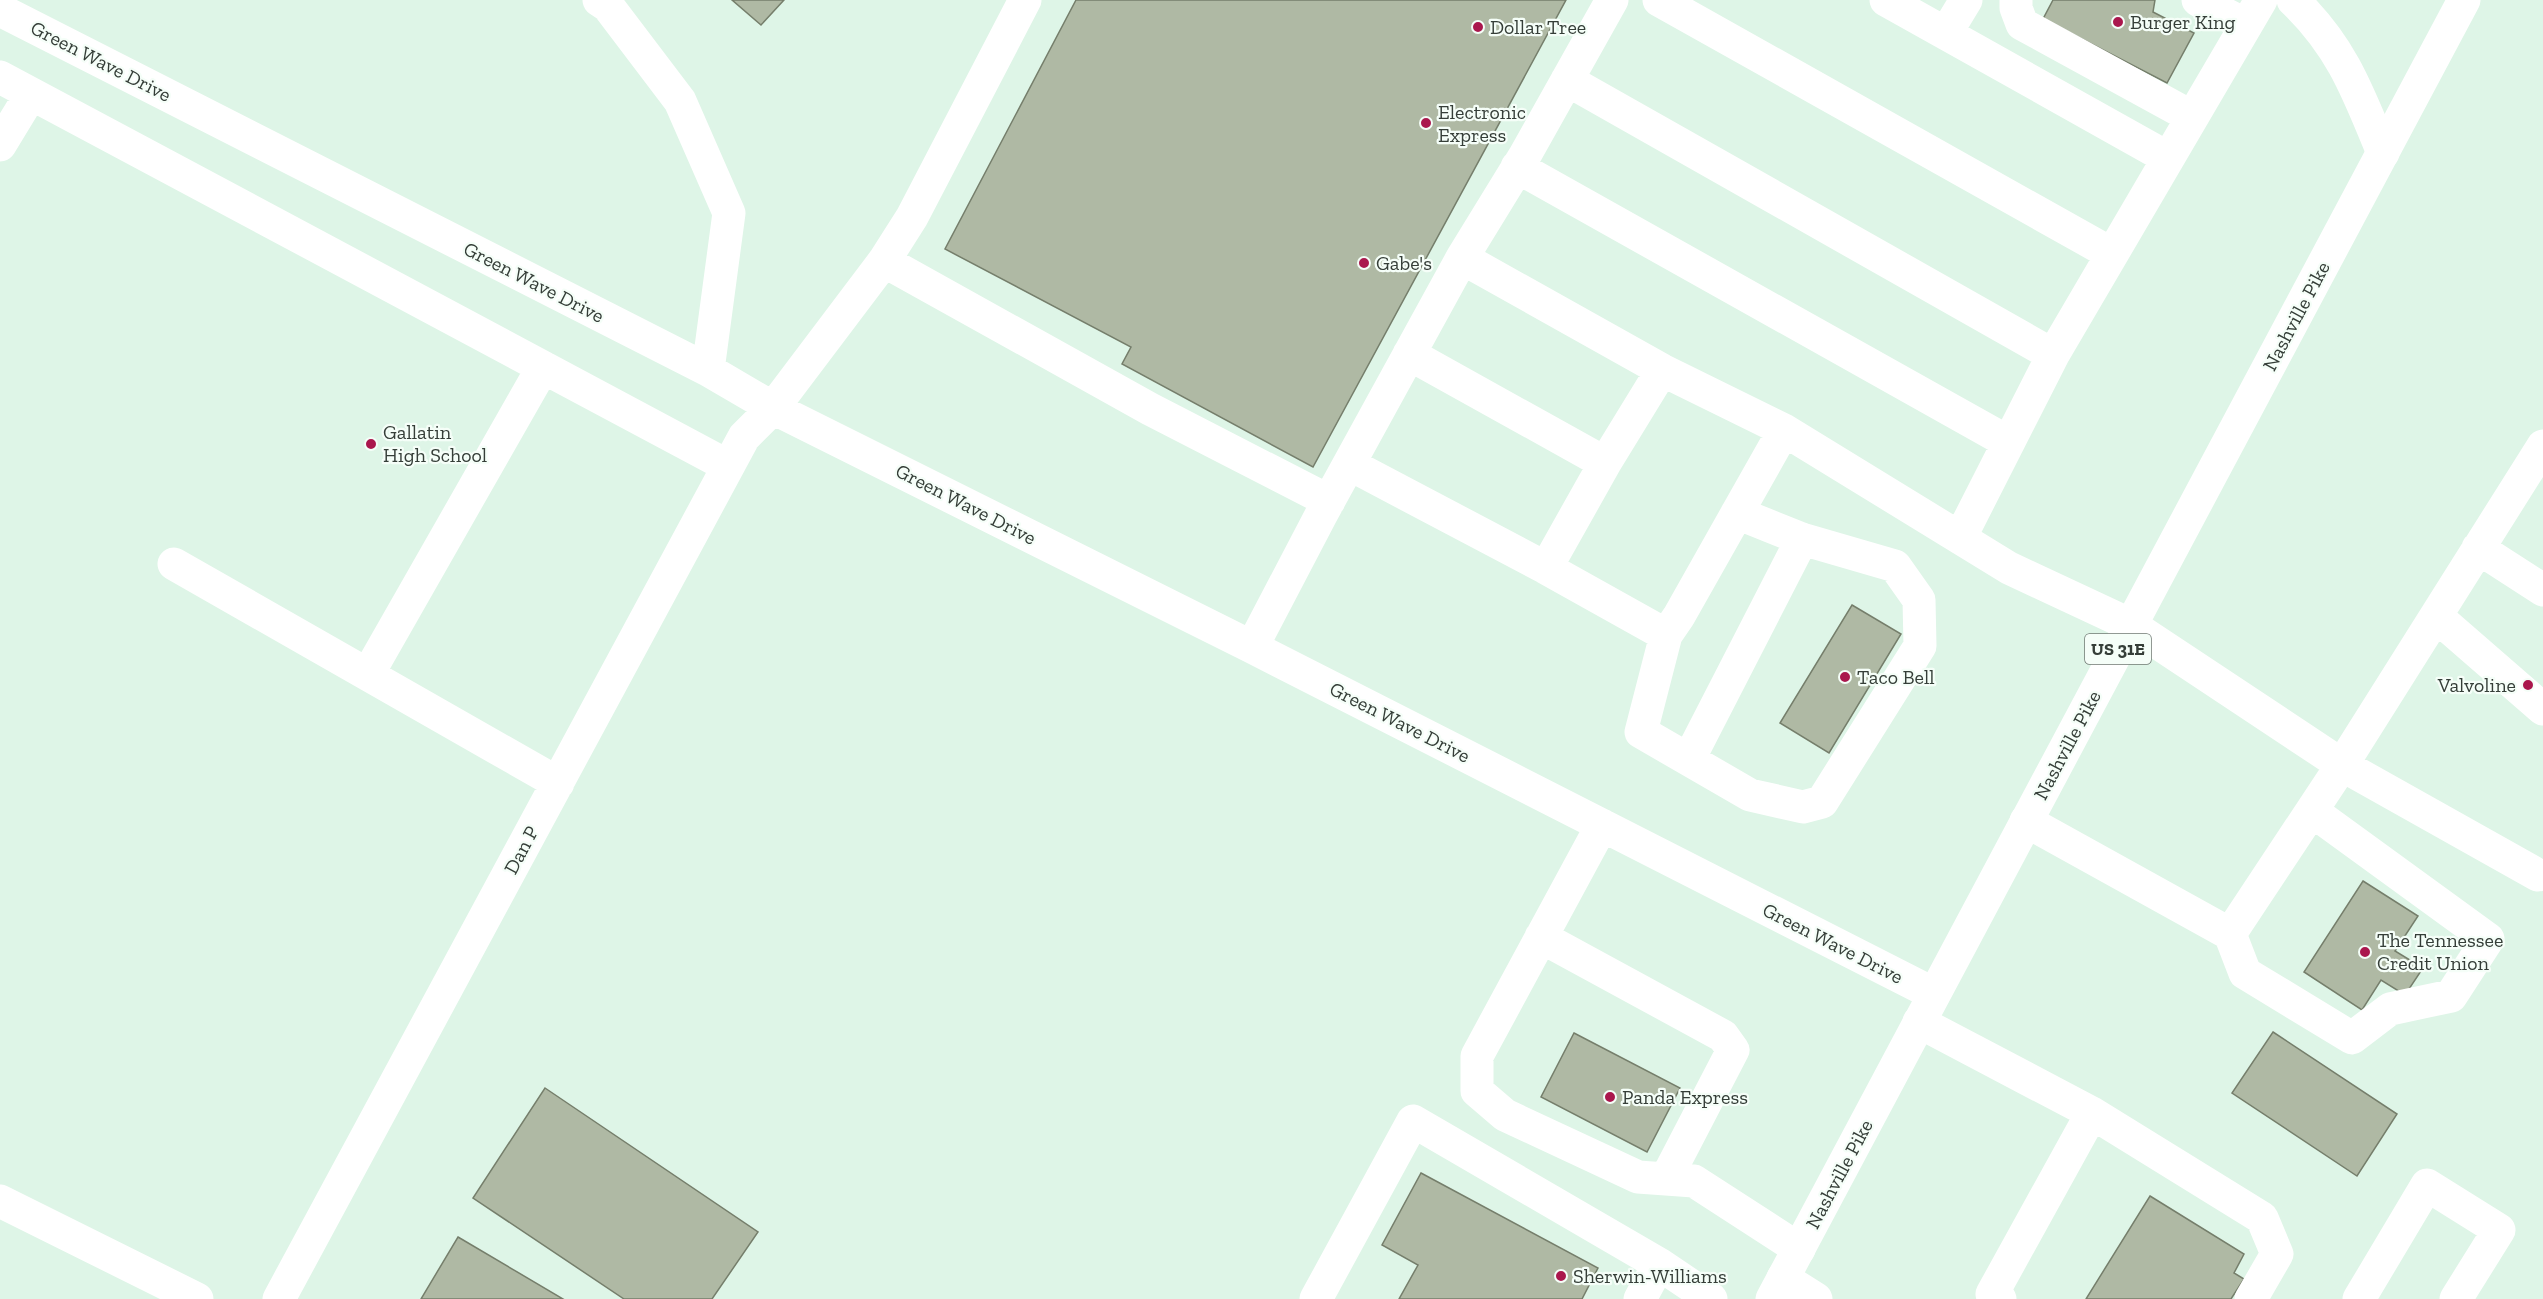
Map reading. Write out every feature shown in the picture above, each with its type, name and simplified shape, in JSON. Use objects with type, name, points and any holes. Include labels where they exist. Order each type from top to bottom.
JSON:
[{"type":"street","points":[[599,0],[608,6],[680,101],[729,213],[708,370]]},
{"type":"street","name":"Dan P","points":[[279,1299],[744,437],[773,408],[884,261],[912,217],[1025,0]]},
{"type":"street","points":[[1252,648],[1329,501],[1462,258],[1517,167],[1612,0]]},
{"type":"street","points":[[1659,0],[2110,253]]},
{"type":"street","points":[[1886,0],[2168,158]]},
{"type":"street","points":[[1946,33],[1966,0]]},
{"type":"street","points":[[2016,0],[2016,8],[2022,24],[2192,117]]},
{"type":"street","points":[[1960,538],[2053,355],[2110,253],[2253,13],[2198,0]]},
{"type":"street","points":[[2293,0],[2313,20],[2342,59],[2383,153]]},
{"type":"street","name":"Nashville Pike","points":[[1778,1289],[2464,0]]},
{"type":"street","name":"Green Wave Drive","points":[[0,10],[708,370],[773,408],[1602,825],[1926,1008],[2262,1218],[2277,1254],[2251,1299]]},
{"type":"street","points":[[0,77],[728,466]]},
{"type":"street","points":[[1567,80],[2053,355]]},
{"type":"street","points":[[0,145],[31,94]]},
{"type":"street","points":[[1517,167],[2008,442]]},
{"type":"street","points":[[1462,258],[1662,370],[1785,430],[2009,568],[2131,625],[2343,765],[2541,874]]},
{"type":"street","points":[[884,261],[1150,408],[1329,501]]},
{"type":"street","points":[[1409,354],[1605,462]]},
{"type":"street","points":[[368,674],[543,367]]},
{"type":"street","points":[[1546,568],[1605,462],[1662,370]]},
{"type":"street","points":[[1737,513],[1802,539],[1895,566],[1919,600],[1920,646],[1822,802],[1803,807],[1750,795],[1641,732],[1665,635],[1679,616],[1737,513],[1785,430]]},
{"type":"street","points":[[2230,934],[2343,765],[2543,446]]},
{"type":"street","points":[[1349,464],[1546,568],[1665,635]]},
{"type":"street","points":[[1689,759],[1802,539]]},
{"type":"street","points":[[2478,548],[2543,590]]},
{"type":"street","points":[[174,564],[558,783]]},
{"type":"street","points":[[2436,616],[2543,709]]},
{"type":"street","points":[[2026,821],[2230,934],[2245,973],[2352,1038],[2390,1010],[2451,996],[2488,939],[2312,811]]},
{"type":"street","points":[[1602,825],[1477,1056],[1477,1091],[1505,1115],[1638,1177],[1694,1181],[1798,1249]]},
{"type":"street","points":[[1541,937],[1723,1036],[1733,1050],[1666,1179]]},
{"type":"street","points":[[1996,1296],[2102,1119]]},
{"type":"street","points":[[1316,1299],[1413,1121],[1659,1264],[1711,1299]]},
{"type":"street","points":[[2358,1299],[2427,1185],[2499,1230],[2456,1299]]},
{"type":"street","points":[[0,1200],[197,1299]]},
{"type":"street","points":[[1640,1299],[1659,1264]]},
{"type":"street","points":[[1778,1289],[1816,1299]]},
{"type":"building","points":[[732,0],[784,0],[761,25]]},
{"type":"building","points":[[1076,0],[1566,0],[1313,467],[1122,364],[1131,347],[945,249]]},
{"type":"building","points":[[2053,0],[2155,0],[2153,12],[2194,33],[2167,83],[2043,19]]},
{"type":"building","points":[[1852,605],[1901,634],[1829,753],[1780,723]]},
{"type":"building","points":[[2363,881],[2418,916],[2395,951],[2423,968],[2405,995],[2381,980],[2362,1010],[2304,972]]},
{"type":"building","points":[[2273,1032],[2397,1114],[2357,1176],[2232,1093]]},
{"type":"building","points":[[1574,1033],[1680,1088],[1647,1152],[1541,1097]]},
{"type":"building","points":[[545,1088],[758,1232],[712,1299],[624,1299],[473,1198]]},
{"type":"building","points":[[1421,1173],[1598,1268],[1582,1299],[1399,1299],[1418,1265],[1382,1245]]},
{"type":"building","points":[[2150,1196],[2244,1254],[2234,1273],[2244,1279],[2231,1299],[2086,1299]]},
{"type":"building","points":[[458,1237],[563,1299],[421,1299]]},
{"type":"place","name":"Burger King","points":[[2118,22]]},
{"type":"place","name":"Dollar Tree","points":[[1478,27]]},
{"type":"place","name":"Electronic Express","points":[[1426,123]]},
{"type":"place","name":"Gabe's","points":[[1364,263]]},
{"type":"place","name":"Gallatin High School","points":[[371,444]]},
{"type":"place","name":"Taco Bell","points":[[1845,677]]},
{"type":"place","name":"Valvoline","points":[[2528,685]]},
{"type":"place","name":"The Tennessee Credit Union","points":[[2365,952]]},
{"type":"place","name":"Panda Express","points":[[1610,1097]]},
{"type":"place","name":"Sherwin-Williams","points":[[1561,1276]]}]
